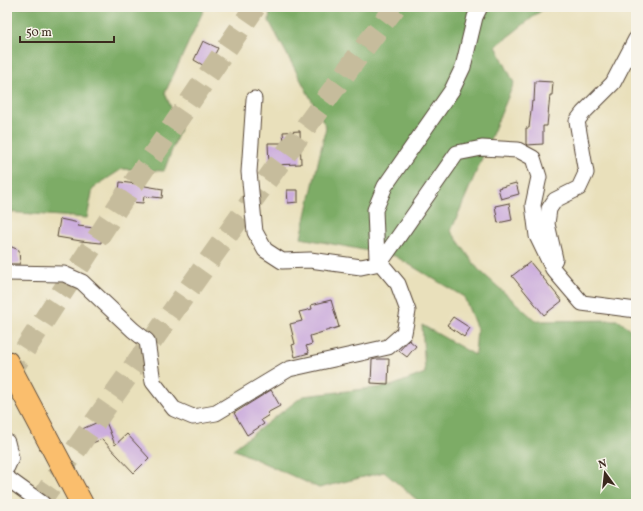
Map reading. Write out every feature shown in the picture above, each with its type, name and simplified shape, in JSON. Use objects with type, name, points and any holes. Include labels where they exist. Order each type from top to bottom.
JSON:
[{"type":"main road","points":[[7,362],[82,504]]},
{"type":"street","points":[[7,273],[64,274],[82,282],[133,330],[147,341],[153,382],[174,409],[193,417],[216,413],[289,369],[388,347],[404,333],[408,311],[398,284],[377,259],[375,210],[385,186],[452,90],[463,67],[475,17],[480,7]]},
{"type":"street","points":[[551,266],[555,259],[548,224],[549,209],[555,200],[579,188],[586,173],[577,121],[582,113],[613,83],[636,39]]},
{"type":"street","points":[[254,99],[249,172],[255,232],[265,250],[282,261],[310,260],[361,267],[380,263],[456,153],[482,148],[518,150],[533,158],[539,177],[533,205],[537,236],[553,269],[582,303],[636,310]]},
{"type":"street","points":[[7,442],[11,458],[7,467]]},
{"type":"street","points":[[7,478],[44,504]]},
{"type":"green space","points":[[7,7],[205,7],[165,93],[180,129],[164,171],[122,169],[93,188],[87,218],[7,212]]},
{"type":"green space","points":[[270,7],[546,7],[496,46],[514,83],[451,231],[478,269],[536,321],[618,320],[636,334],[636,504],[422,504],[384,472],[319,488],[233,449],[303,396],[391,386],[425,373],[422,325],[475,355],[477,329],[464,297],[395,256],[301,238],[326,127],[269,21]]},
{"type":"building","points":[[203,41],[218,48],[208,68],[194,60]]},
{"type":"building","points":[[535,81],[553,82],[552,95],[550,95],[547,126],[543,126],[543,144],[527,145],[526,128],[529,128],[532,101],[534,101]]},
{"type":"building","points":[[300,131],[301,164],[269,165],[268,143],[284,143],[283,132]]},
{"type":"building","points":[[120,182],[163,189],[162,198],[144,196],[143,203],[118,201]]},
{"type":"building","points":[[516,183],[519,194],[501,199],[498,188]]},
{"type":"building","points":[[287,190],[298,190],[298,202],[288,203]]},
{"type":"building","points":[[509,203],[512,220],[498,223],[495,206]]},
{"type":"building","points":[[60,219],[79,223],[78,226],[102,229],[101,243],[57,237]]},
{"type":"building","points":[[7,245],[19,250],[20,264],[7,264]]},
{"type":"building","points":[[530,262],[562,301],[544,315],[512,276]]},
{"type":"building","points":[[331,300],[339,327],[310,336],[312,344],[306,346],[309,353],[295,357],[292,345],[295,344],[290,324],[302,321],[299,312],[312,309],[311,305]]},
{"type":"building","points":[[453,317],[470,328],[464,337],[447,325]]},
{"type":"building","points":[[409,340],[416,346],[407,357],[399,351]]},
{"type":"building","points":[[389,359],[388,384],[371,383],[372,360]]},
{"type":"building","points":[[271,390],[280,406],[267,413],[269,415],[261,420],[264,424],[247,435],[234,413]]},
{"type":"building","points":[[105,419],[115,445],[127,434],[149,458],[134,473],[102,439],[88,445],[82,429]]},
{"type":"tunnel","points":[[7,377],[123,199],[255,7]]},
{"type":"tunnel","points":[[38,504],[242,214],[395,7]]}]
